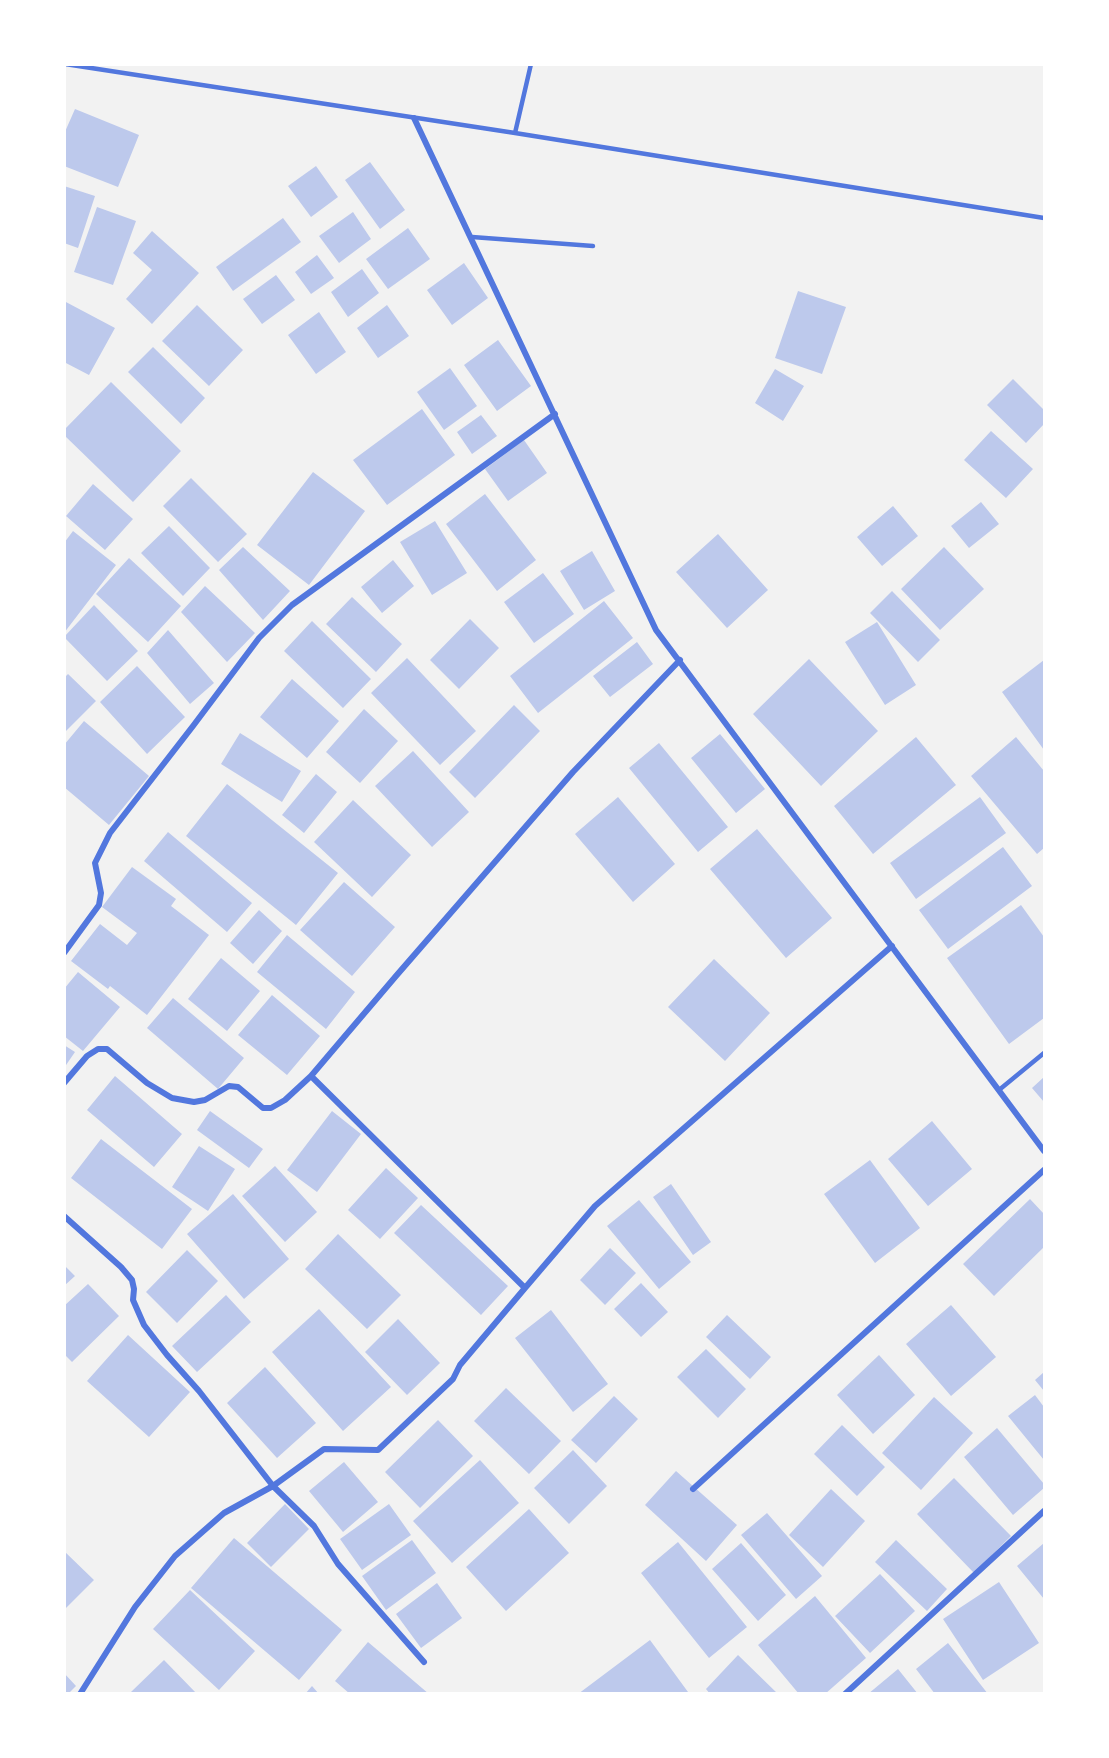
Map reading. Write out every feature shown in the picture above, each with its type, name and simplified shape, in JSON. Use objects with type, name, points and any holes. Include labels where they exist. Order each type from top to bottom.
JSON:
[{"type":"street","points":[[414,118],[656,630],[1044,1151]]},
{"type":"street","points":[[64,952],[99,905],[100,893],[95,863],[110,833],[259,638],[292,605],[555,414]]},
{"type":"street","points":[[64,1083],[87,1056],[98,1049],[107,1049],[147,1083],[172,1098],[194,1102],[205,1100],[229,1086],[238,1087],[263,1108],[272,1108],[285,1100],[312,1077],[396,976],[573,772],[680,660]]},
{"type":"street","points":[[80,1694],[135,1607],[175,1556],[224,1513],[273,1486],[324,1449],[378,1450],[453,1379],[460,1365],[595,1206],[892,946]]},
{"type":"street","points":[[312,1077],[525,1288]]},
{"type":"street","points":[[693,1489],[1044,1170]]},
{"type":"street","points":[[64,1216],[121,1267],[132,1280],[133,1300],[144,1325],[273,1486],[314,1526],[338,1564],[424,1662]]},
{"type":"street","points":[[845,1694],[1044,1511]]},
{"type":"lane","points":[[65,64],[1044,218]]},
{"type":"lane","points":[[515,133],[531,64]]},
{"type":"lane","points":[[471,237],[592,246]]},
{"type":"lane","points":[[999,1090],[1044,1053]]},
{"type":"building","points":[[75,109],[139,135],[118,187],[64,166],[64,134]]},
{"type":"building","points":[[370,162],[405,210],[380,229],[345,180]]},
{"type":"building","points":[[316,166],[338,197],[311,217],[288,186]]},
{"type":"building","points":[[64,186],[95,196],[78,248],[64,243]]},
{"type":"building","points":[[97,207],[136,221],[113,285],[74,272]]},
{"type":"building","points":[[353,212],[371,239],[339,263],[319,236]]},
{"type":"building","points":[[283,218],[301,242],[233,291],[216,267]]},
{"type":"building","points":[[408,228],[430,259],[388,289],[366,259]]},
{"type":"building","points":[[152,231],[199,273],[152,324],[126,299],[152,270],[133,253]]},
{"type":"building","points":[[317,255],[334,278],[311,294],[295,272]]},
{"type":"building","points":[[464,263],[488,298],[452,325],[427,290]]},
{"type":"building","points":[[362,269],[379,293],[348,317],[331,292]]},
{"type":"building","points":[[276,275],[295,300],[262,324],[243,299]]},
{"type":"building","points":[[798,291],[846,307],[822,374],[775,358]]},
{"type":"building","points":[[64,301],[115,328],[89,375],[64,362]]},
{"type":"building","points":[[197,305],[243,350],[209,386],[162,341]]},
{"type":"building","points":[[387,305],[409,336],[378,358],[357,328]]},
{"type":"building","points":[[319,312],[346,352],[316,374],[288,335]]},
{"type":"building","points":[[498,340],[531,386],[497,411],[464,365]]},
{"type":"building","points":[[153,347],[205,398],[181,424],[128,372]]},
{"type":"building","points":[[450,368],[477,406],[444,430],[417,392]]},
{"type":"building","points":[[775,369],[804,386],[783,421],[755,403]]},
{"type":"building","points":[[1013,379],[1044,410],[1044,424],[1026,443],[987,405]]},
{"type":"building","points":[[111,382],[181,451],[133,502],[64,435],[64,430]]},
{"type":"building","points":[[422,409],[455,455],[387,505],[353,460]]},
{"type":"building","points":[[481,415],[497,436],[472,454],[457,432]]},
{"type":"building","points":[[991,431],[1033,469],[1006,498],[964,460]]},
{"type":"building","points":[[524,440],[547,473],[508,501],[485,469]]},
{"type":"building","points":[[313,472],[365,511],[309,585],[257,545]]},
{"type":"building","points":[[191,478],[247,534],[218,562],[163,506]]},
{"type":"building","points":[[93,484],[133,519],[105,550],[66,516]]},
{"type":"building","points":[[485,494],[536,560],[497,591],[446,524]]},
{"type":"building","points":[[981,502],[999,524],[969,548],[951,526]]},
{"type":"building","points":[[893,506],[918,536],[882,566],[857,537]]},
{"type":"building","points":[[435,521],[467,573],[432,595],[400,542]]},
{"type":"building","points":[[169,526],[210,568],[183,596],[141,553]]},
{"type":"building","points":[[73,531],[116,565],[64,633],[64,543]]},
{"type":"building","points":[[718,534],[768,590],[727,628],[676,572]]},
{"type":"building","points":[[243,547],[290,591],[263,620],[219,570]]},
{"type":"building","points":[[944,547],[984,589],[940,630],[901,589]]},
{"type":"building","points":[[592,551],[615,591],[584,610],[560,571]]},
{"type":"building","points":[[129,558],[181,606],[148,642],[96,594]]},
{"type":"building","points":[[393,560],[414,586],[382,613],[361,587]]},
{"type":"building","points":[[543,573],[574,614],[534,643],[504,602]]},
{"type":"building","points":[[205,586],[255,633],[227,662],[181,612]]},
{"type":"building","points":[[892,591],[940,640],[918,662],[870,613]]},
{"type":"building","points":[[352,597],[402,644],[376,672],[326,624]]},
{"type":"building","points":[[604,601],[633,638],[538,713],[510,676]]},
{"type":"building","points":[[94,605],[138,651],[107,681],[64,637]]},
{"type":"building","points":[[470,619],[499,648],[459,689],[430,660]]},
{"type":"building","points":[[312,621],[371,679],[343,708],[284,651]]},
{"type":"building","points":[[877,622],[916,685],[885,705],[845,642]]},
{"type":"building","points":[[168,630],[214,683],[190,704],[147,653]]},
{"type":"building","points":[[637,642],[653,664],[610,697],[593,676]]},
{"type":"building","points":[[407,658],[476,731],[440,765],[371,693]]},
{"type":"building","points":[[809,659],[878,731],[821,786],[753,714]]},
{"type":"building","points":[[1044,660],[1044,750],[1002,692]]},
{"type":"building","points":[[137,666],[185,717],[147,754],[100,702]]},
{"type":"building","points":[[68,674],[96,701],[64,733],[64,678]]},
{"type":"building","points":[[292,679],[339,721],[307,758],[260,717]]},
{"type":"building","points":[[514,705],[540,731],[475,798],[449,772]]},
{"type":"building","points":[[364,709],[398,741],[360,783],[326,752]]},
{"type":"building","points":[[84,721],[149,776],[109,825],[64,787],[64,745]]},
{"type":"building","points":[[240,733],[301,771],[282,802],[221,764]]},
{"type":"building","points":[[720,734],[765,789],[736,813],[691,758]]},
{"type":"building","points":[[916,737],[956,785],[873,854],[834,806]]},
{"type":"building","points":[[1016,737],[1044,771],[1044,848],[1037,854],[971,776]]},
{"type":"building","points":[[659,743],[728,827],[698,852],[629,768]]},
{"type":"building","points":[[413,751],[469,812],[432,847],[375,786]]},
{"type":"building","points":[[316,774],[337,792],[304,833],[282,815]]},
{"type":"building","points":[[227,784],[338,873],[296,925],[186,836]]},
{"type":"building","points":[[618,797],[675,864],[633,902],[575,834]]},
{"type":"building","points":[[980,797],[1006,833],[916,899],[890,863]]},
{"type":"building","points":[[353,800],[411,855],[372,897],[314,842]]},
{"type":"building","points":[[757,829],[832,918],[786,958],[710,869]]},
{"type":"building","points":[[168,832],[252,903],[227,932],[144,861]]},
{"type":"building","points":[[1003,847],[1032,886],[948,949],[919,910]]},
{"type":"building","points":[[132,867],[176,899],[171,906],[209,935],[147,1015],[110,986],[108,989],[71,961],[100,924],[127,945],[137,933],[102,907]]},
{"type":"building","points":[[344,882],[395,927],[352,976],[300,930]]},
{"type":"building","points":[[1021,905],[1044,937],[1044,1018],[1009,1044],[947,958]]},
{"type":"building","points":[[259,910],[282,931],[253,964],[230,943]]},
{"type":"building","points":[[287,935],[355,992],[326,1029],[257,972]]},
{"type":"building","points":[[221,958],[260,991],[227,1031],[188,999]]},
{"type":"building","points":[[714,959],[770,1013],[725,1061],[668,1007]]},
{"type":"building","points":[[78,972],[120,1007],[83,1051],[64,1036],[64,989]]},
{"type":"building","points":[[272,995],[320,1036],[287,1075],[238,1035]]},
{"type":"building","points":[[173,998],[244,1058],[218,1089],[147,1028]]},
{"type":"building","points":[[64,1045],[75,1052],[64,1068]]},
{"type":"building","points":[[115,1076],[182,1134],[154,1167],[87,1110]]},
{"type":"building","points":[[1044,1077],[1044,1102],[1032,1088]]},
{"type":"building","points":[[210,1111],[263,1149],[249,1168],[197,1130]]},
{"type":"building","points":[[332,1111],[361,1134],[317,1192],[287,1170]]},
{"type":"building","points":[[932,1121],[972,1169],[928,1206],[888,1159]]},
{"type":"building","points":[[101,1139],[192,1209],[162,1249],[71,1178]]},
{"type":"building","points":[[199,1146],[235,1169],[208,1211],[172,1187]]},
{"type":"building","points":[[870,1160],[920,1228],[875,1263],[824,1194]]},
{"type":"building","points":[[275,1166],[317,1212],[285,1242],[242,1196]]},
{"type":"building","points":[[386,1168],[418,1198],[380,1239],[348,1210]]},
{"type":"building","points":[[671,1184],[711,1242],[693,1255],[653,1197]]},
{"type":"building","points":[[233,1194],[289,1259],[244,1299],[187,1234]]},
{"type":"building","points":[[1030,1199],[1044,1214],[1044,1247],[994,1296],[963,1264]]},
{"type":"building","points":[[639,1200],[691,1262],[659,1289],[607,1226]]},
{"type":"building","points":[[421,1205],[508,1286],[481,1315],[394,1233]]},
{"type":"building","points":[[338,1234],[401,1295],[367,1329],[305,1269]]},
{"type":"building","points":[[610,1248],[636,1273],[605,1305],[580,1280]]},
{"type":"building","points":[[187,1250],[218,1281],[177,1323],[146,1292]]},
{"type":"building","points":[[64,1265],[75,1276],[64,1286]]},
{"type":"building","points":[[641,1283],[668,1312],[641,1337],[614,1309]]},
{"type":"building","points":[[88,1284],[119,1316],[72,1362],[64,1354],[64,1306]]},
{"type":"building","points":[[226,1295],[251,1322],[197,1372],[172,1346]]},
{"type":"building","points":[[951,1305],[996,1357],[951,1396],[906,1344]]},
{"type":"building","points":[[319,1309],[391,1387],[343,1431],[272,1352]]},
{"type":"building","points":[[551,1310],[608,1384],[573,1412],[515,1338]]},
{"type":"building","points":[[727,1315],[771,1357],[750,1379],[706,1337]]},
{"type":"building","points":[[398,1319],[440,1363],[407,1395],[365,1352]]},
{"type":"building","points":[[128,1335],[190,1392],[149,1437],[87,1381]]},
{"type":"building","points":[[706,1349],[746,1389],[718,1418],[677,1377]]},
{"type":"building","points":[[879,1355],[915,1395],[873,1434],[837,1395]]},
{"type":"building","points":[[265,1367],[316,1423],[277,1458],[227,1403]]},
{"type":"building","points":[[1044,1372],[1044,1391],[1035,1380]]},
{"type":"building","points":[[506,1388],[561,1441],[529,1474],[474,1421]]},
{"type":"building","points":[[1035,1395],[1044,1407],[1044,1460],[1008,1416]]},
{"type":"building","points":[[614,1396],[638,1419],[596,1463],[571,1440]]},
{"type":"building","points":[[934,1397],[973,1433],[921,1490],[882,1453]]},
{"type":"building","points":[[438,1420],[473,1456],[420,1508],[385,1472]]},
{"type":"building","points":[[842,1425],[885,1467],[857,1496],[814,1454]]},
{"type":"building","points":[[997,1428],[1044,1484],[1044,1488],[1013,1515],[964,1457]]},
{"type":"building","points":[[573,1450],[607,1486],[569,1524],[534,1488]]},
{"type":"building","points":[[480,1460],[519,1503],[452,1563],[413,1521]]},
{"type":"building","points":[[344,1462],[378,1502],[343,1532],[309,1491]]},
{"type":"building","points":[[676,1471],[737,1525],[706,1561],[645,1505]]},
{"type":"building","points":[[954,1478],[1011,1536],[974,1573],[917,1514]]},
{"type":"building","points":[[831,1489],[865,1521],[823,1567],[789,1535]]},
{"type":"building","points":[[285,1504],[309,1529],[271,1567],[247,1543]]},
{"type":"building","points":[[389,1504],[411,1535],[362,1570],[340,1539]]},
{"type":"building","points":[[529,1509],[569,1553],[506,1611],[466,1567]]},
{"type":"building","points":[[767,1513],[822,1576],[796,1599],[741,1535]]},
{"type":"building","points":[[234,1538],[342,1630],[299,1680],[191,1588]]},
{"type":"building","points":[[412,1540],[436,1573],[386,1610],[362,1576]]},
{"type":"building","points":[[896,1540],[947,1589],[927,1611],[875,1562]]},
{"type":"building","points":[[678,1542],[747,1627],[709,1658],[641,1573]]},
{"type":"building","points":[[741,1543],[786,1595],[758,1621],[712,1569]]},
{"type":"building","points":[[1044,1543],[1044,1599],[1017,1566]]},
{"type":"building","points":[[64,1551],[94,1580],[64,1610]]},
{"type":"building","points":[[880,1574],[915,1611],[870,1653],[835,1616]]},
{"type":"building","points":[[999,1582],[1039,1643],[983,1680],[943,1619]]},
{"type":"building","points":[[437,1583],[462,1618],[421,1648],[396,1614]]},
{"type":"building","points":[[190,1590],[255,1651],[219,1690],[153,1629]]},
{"type":"building","points":[[815,1596],[866,1658],[825,1694],[799,1694],[758,1645]]},
{"type":"building","points":[[650,1640],[688,1692],[686,1694],[578,1694]]},
{"type":"building","points":[[368,1642],[429,1694],[350,1694],[335,1681]]},
{"type":"building","points":[[948,1643],[988,1694],[935,1694],[916,1669]]},
{"type":"building","points":[[738,1655],[778,1694],[710,1694],[706,1689]]},
{"type":"building","points":[[164,1660],[197,1694],[133,1694],[131,1692]]},
{"type":"building","points":[[898,1669],[918,1694],[868,1694]]},
{"type":"building","points":[[64,1673],[76,1686],[68,1694],[64,1694]]},
{"type":"building","points":[[312,1686],[319,1694],[305,1694]]}]
